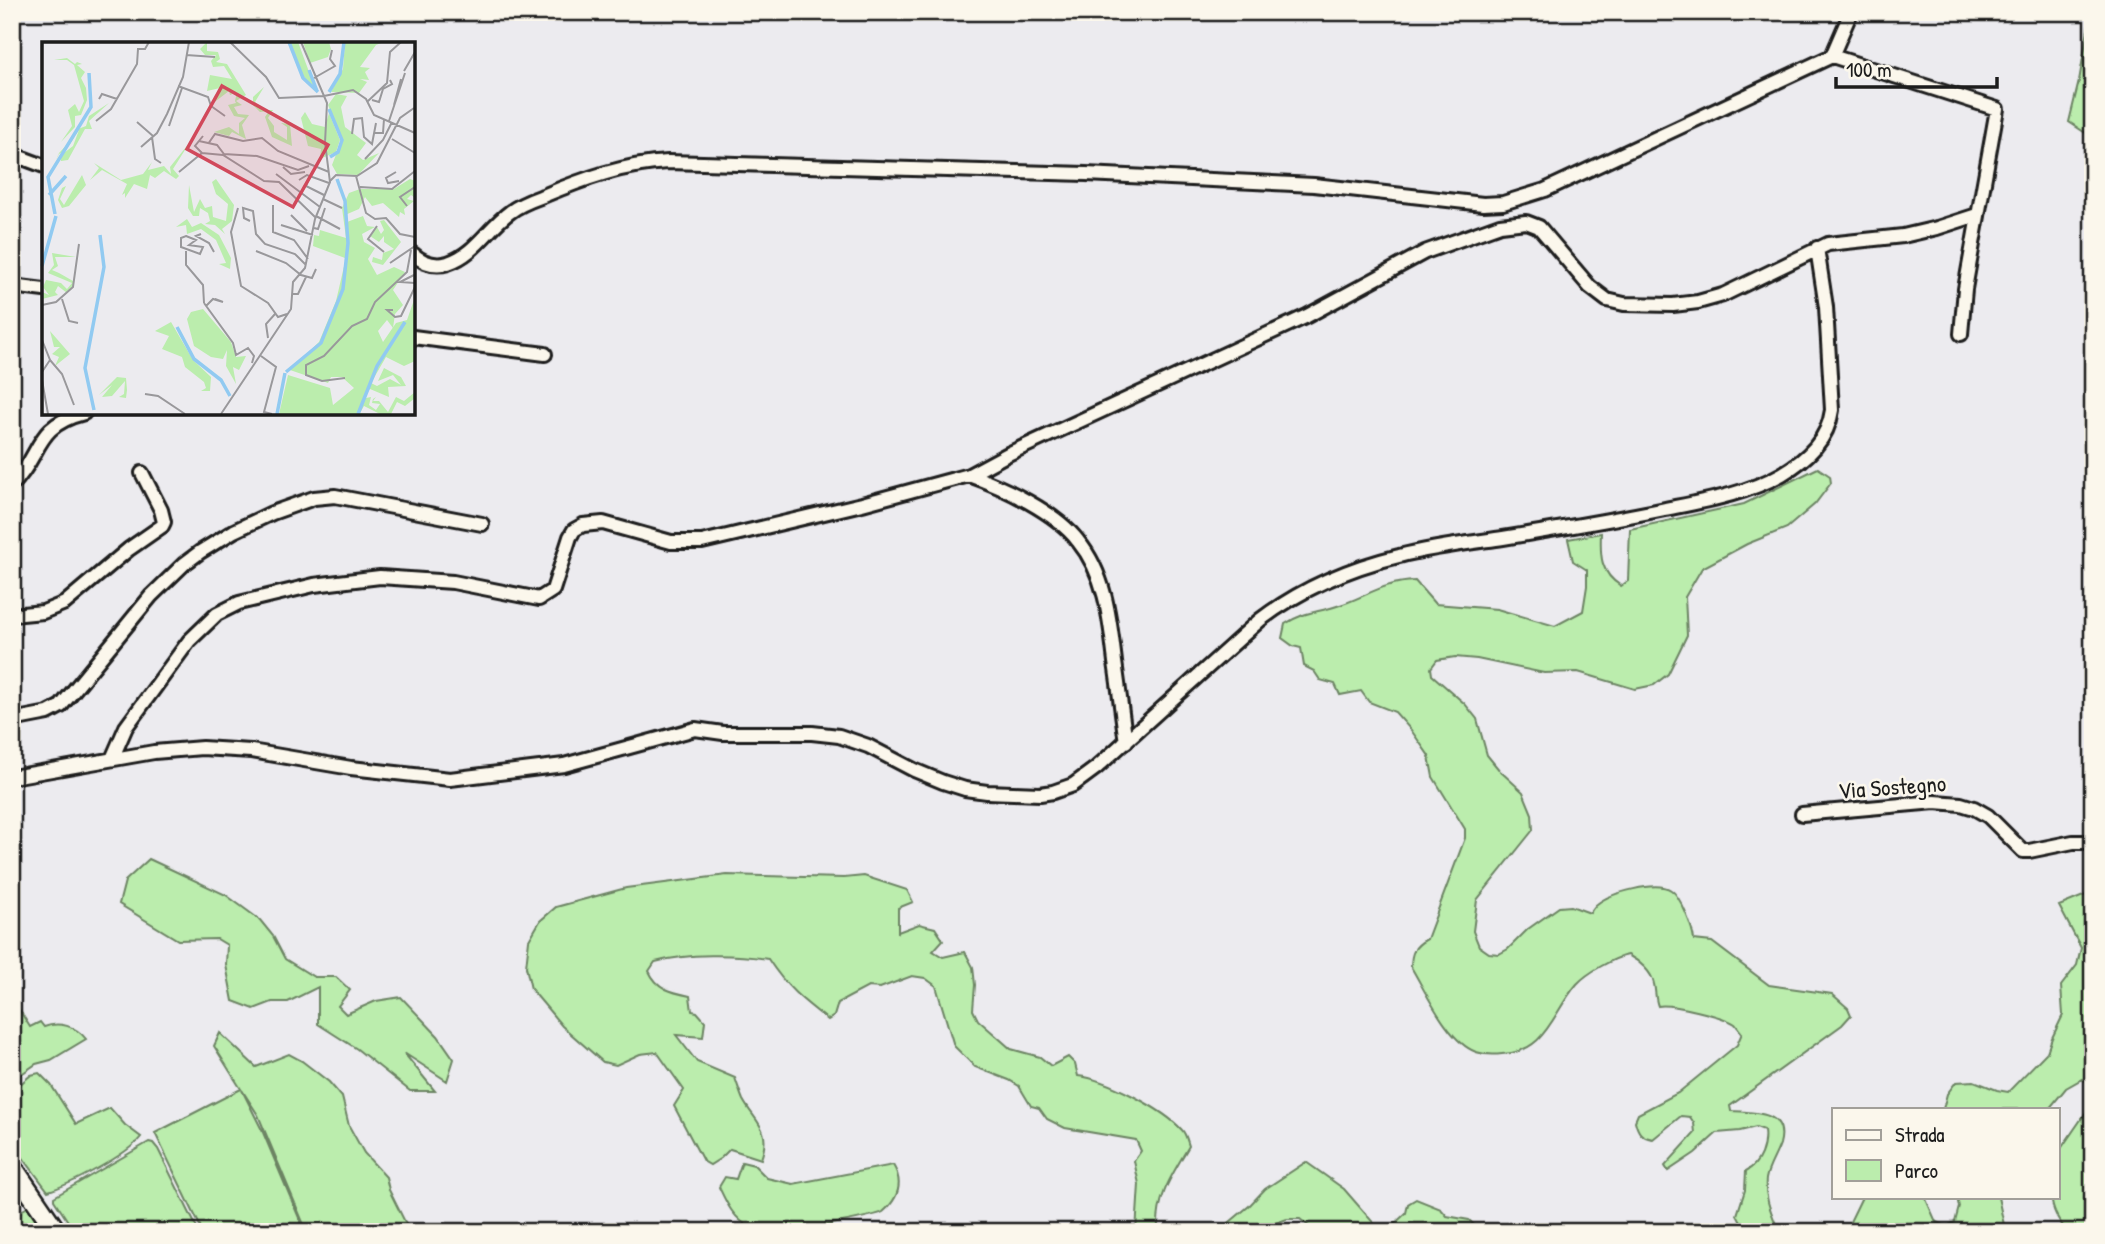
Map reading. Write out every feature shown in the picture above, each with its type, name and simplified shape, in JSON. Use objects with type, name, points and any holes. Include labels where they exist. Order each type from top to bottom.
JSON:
[{"type":"main road","points":[[12,1166],[57,1232]]},
{"type":"street","points":[[415,255],[426,263],[438,265],[460,258],[504,216],[525,203],[617,170],[668,162],[1086,174],[1301,184],[1483,204],[1503,203],[1545,190],[1832,55],[1851,12]]},
{"type":"street","points":[[1832,55],[1997,109],[1965,289],[1961,334]]},
{"type":"street","points":[[12,154],[42,165]]},
{"type":"street","points":[[1503,203],[1504,225]]},
{"type":"street","points":[[112,759],[130,721],[191,638],[217,614],[246,600],[314,585],[380,577],[453,582],[539,598],[553,590],[570,537],[585,524],[608,523],[671,542],[702,542],[969,475],[1027,445],[1298,321],[1425,252],[1504,225],[1526,222],[1537,225],[1593,290],[1607,300],[1624,304],[1673,305],[1710,300],[1817,248],[1840,242],[1903,236],[1977,215]]},
{"type":"street","points":[[12,776],[180,749],[233,749],[351,768],[450,779],[564,765],[691,729],[745,734],[812,733],[839,736],[868,746],[914,770],[960,788],[1040,794],[1058,791],[1079,781],[1126,742],[1260,620],[1300,593],[1337,576],[1382,560],[1412,553],[1605,522],[1708,500],[1763,483],[1798,463],[1824,436],[1832,410],[1826,307],[1817,248]]},
{"type":"street","points":[[12,286],[42,290]]},
{"type":"street","points":[[415,337],[545,354]]},
{"type":"street","points":[[12,485],[30,463],[47,431],[59,422],[78,415]]},
{"type":"street","points":[[12,615],[43,612],[65,603],[129,549],[162,526],[164,522],[161,510],[142,473]]},
{"type":"street","points":[[969,475],[1017,496],[1057,521],[1074,535],[1085,550],[1107,601],[1126,742]]},
{"type":"street","points":[[12,720],[56,710],[93,669],[151,596],[184,564],[227,535],[272,513],[314,498],[335,496],[482,524]]},
{"type":"street","name":"Via Sostegno","points":[[1802,814],[1954,803],[1968,806],[1987,816],[2023,851],[2073,842],[2093,842]]},
{"type":"green space","points":[[2093,12],[2093,138],[2069,122]]},
{"type":"green space","points":[[1818,468],[1830,476],[1831,483],[1815,504],[1787,528],[1747,544],[1702,568],[1685,597],[1687,635],[1668,674],[1654,685],[1635,689],[1578,672],[1544,673],[1455,657],[1437,660],[1431,668],[1432,675],[1465,704],[1477,719],[1487,755],[1523,792],[1532,814],[1533,830],[1477,900],[1473,931],[1479,946],[1489,953],[1499,954],[1559,907],[1571,906],[1590,913],[1603,900],[1622,892],[1645,887],[1664,887],[1675,893],[1679,899],[1694,940],[1712,942],[1769,985],[1832,994],[1848,1008],[1851,1015],[1842,1025],[1730,1106],[1731,1111],[1767,1115],[1779,1125],[1781,1133],[1766,1186],[1769,1206],[1779,1232],[1746,1232],[1737,1215],[1745,1190],[1746,1171],[1755,1164],[1761,1154],[1764,1130],[1756,1127],[1717,1133],[1695,1153],[1668,1171],[1665,1166],[1695,1133],[1694,1123],[1690,1117],[1681,1116],[1653,1139],[1641,1134],[1635,1121],[1638,1114],[1678,1093],[1737,1045],[1742,1033],[1735,1024],[1698,1011],[1658,1006],[1651,975],[1628,955],[1608,963],[1581,980],[1568,995],[1547,1029],[1529,1046],[1517,1052],[1492,1055],[1466,1047],[1447,1027],[1411,967],[1414,950],[1427,939],[1465,838],[1465,829],[1433,777],[1429,756],[1395,712],[1369,702],[1361,691],[1340,695],[1335,684],[1320,680],[1314,671],[1304,666],[1301,648],[1282,638],[1285,624],[1299,617],[1337,606],[1393,584],[1415,581],[1435,604],[1497,609],[1555,626],[1583,611],[1587,586],[1587,570],[1573,561],[1568,539],[1601,533],[1601,556],[1605,569],[1621,586],[1628,581],[1630,529],[1744,504]]},
{"type":"green space","points":[[149,859],[226,895],[260,920],[273,936],[285,959],[314,977],[336,977],[350,990],[338,1006],[346,1014],[376,1001],[401,997],[438,1036],[454,1059],[447,1081],[404,1053],[435,1091],[410,1091],[357,1049],[318,1024],[318,987],[288,1002],[272,1002],[254,1009],[233,1001],[226,965],[227,945],[217,939],[178,940],[119,904],[125,881]]},
{"type":"green space","points":[[727,875],[844,878],[864,876],[907,890],[913,902],[898,908],[898,932],[919,924],[935,928],[943,940],[933,951],[943,957],[965,952],[973,967],[973,1010],[978,1020],[1011,1049],[1040,1057],[1051,1066],[1068,1057],[1075,1064],[1078,1076],[1090,1078],[1133,1096],[1162,1113],[1183,1132],[1189,1146],[1162,1197],[1158,1232],[1136,1232],[1139,1184],[1134,1161],[1141,1151],[1136,1140],[1065,1128],[1047,1119],[1039,1108],[1031,1106],[1019,1086],[975,1067],[954,1046],[936,986],[925,978],[912,976],[880,988],[868,987],[838,1003],[834,1016],[828,1020],[795,992],[768,959],[711,955],[655,962],[649,971],[656,982],[671,991],[690,996],[692,1011],[697,1012],[705,1021],[703,1037],[676,1035],[697,1062],[735,1078],[743,1100],[761,1126],[765,1140],[761,1159],[730,1149],[710,1165],[703,1161],[674,1106],[684,1090],[657,1052],[640,1054],[616,1065],[603,1062],[562,1026],[531,989],[526,967],[529,940],[540,921],[556,907],[626,888]]},
{"type":"green space","points":[[2093,892],[2093,1088],[2082,1079],[2066,1088],[2050,1108],[1943,1108],[1947,1094],[1956,1082],[1974,1081],[2008,1092],[2047,1052],[2063,1015],[2061,986],[2077,965],[2081,948],[2059,906]]},
{"type":"green space","points":[[12,998],[30,1027],[40,1022],[44,1027],[67,1026],[86,1039],[51,1060],[36,1064],[12,1084]]},
{"type":"green space","points":[[220,1033],[256,1067],[289,1054],[329,1082],[342,1097],[349,1126],[364,1153],[386,1177],[389,1190],[410,1232],[307,1232],[258,1115],[242,1090],[305,1232],[203,1232],[155,1133],[241,1089],[214,1046]]},
{"type":"green space","points":[[39,1073],[51,1085],[76,1124],[110,1108],[125,1125],[141,1137],[124,1152],[98,1168],[48,1191],[12,1143],[12,1091],[31,1075]]},
{"type":"green space","points":[[2093,1102],[2093,1232],[2067,1232],[2056,1216],[2052,1198],[2060,1198],[2060,1150]]},
{"type":"green space","points":[[149,1142],[158,1149],[199,1232],[75,1232],[54,1197]]},
{"type":"green space","points":[[742,1162],[754,1165],[767,1178],[793,1184],[893,1165],[899,1184],[896,1196],[883,1212],[878,1214],[788,1232],[764,1232],[751,1228],[735,1215],[719,1187],[725,1177],[736,1179]]},
{"type":"green space","points":[[1306,1162],[1344,1189],[1376,1226],[1388,1230],[1406,1213],[1408,1204],[1416,1199],[1441,1209],[1447,1216],[1469,1220],[1481,1232],[1316,1232],[1300,1219],[1287,1219],[1263,1232],[1218,1232],[1265,1189]]},
{"type":"green space","points":[[1862,1198],[1925,1198],[1936,1222],[1947,1226],[1955,1222],[1959,1207],[1957,1198],[1998,1198],[2004,1225],[2001,1232],[1845,1232]]},
{"type":"green space","points":[[28,1207],[33,1208],[49,1232],[12,1232],[12,1216]]}]
